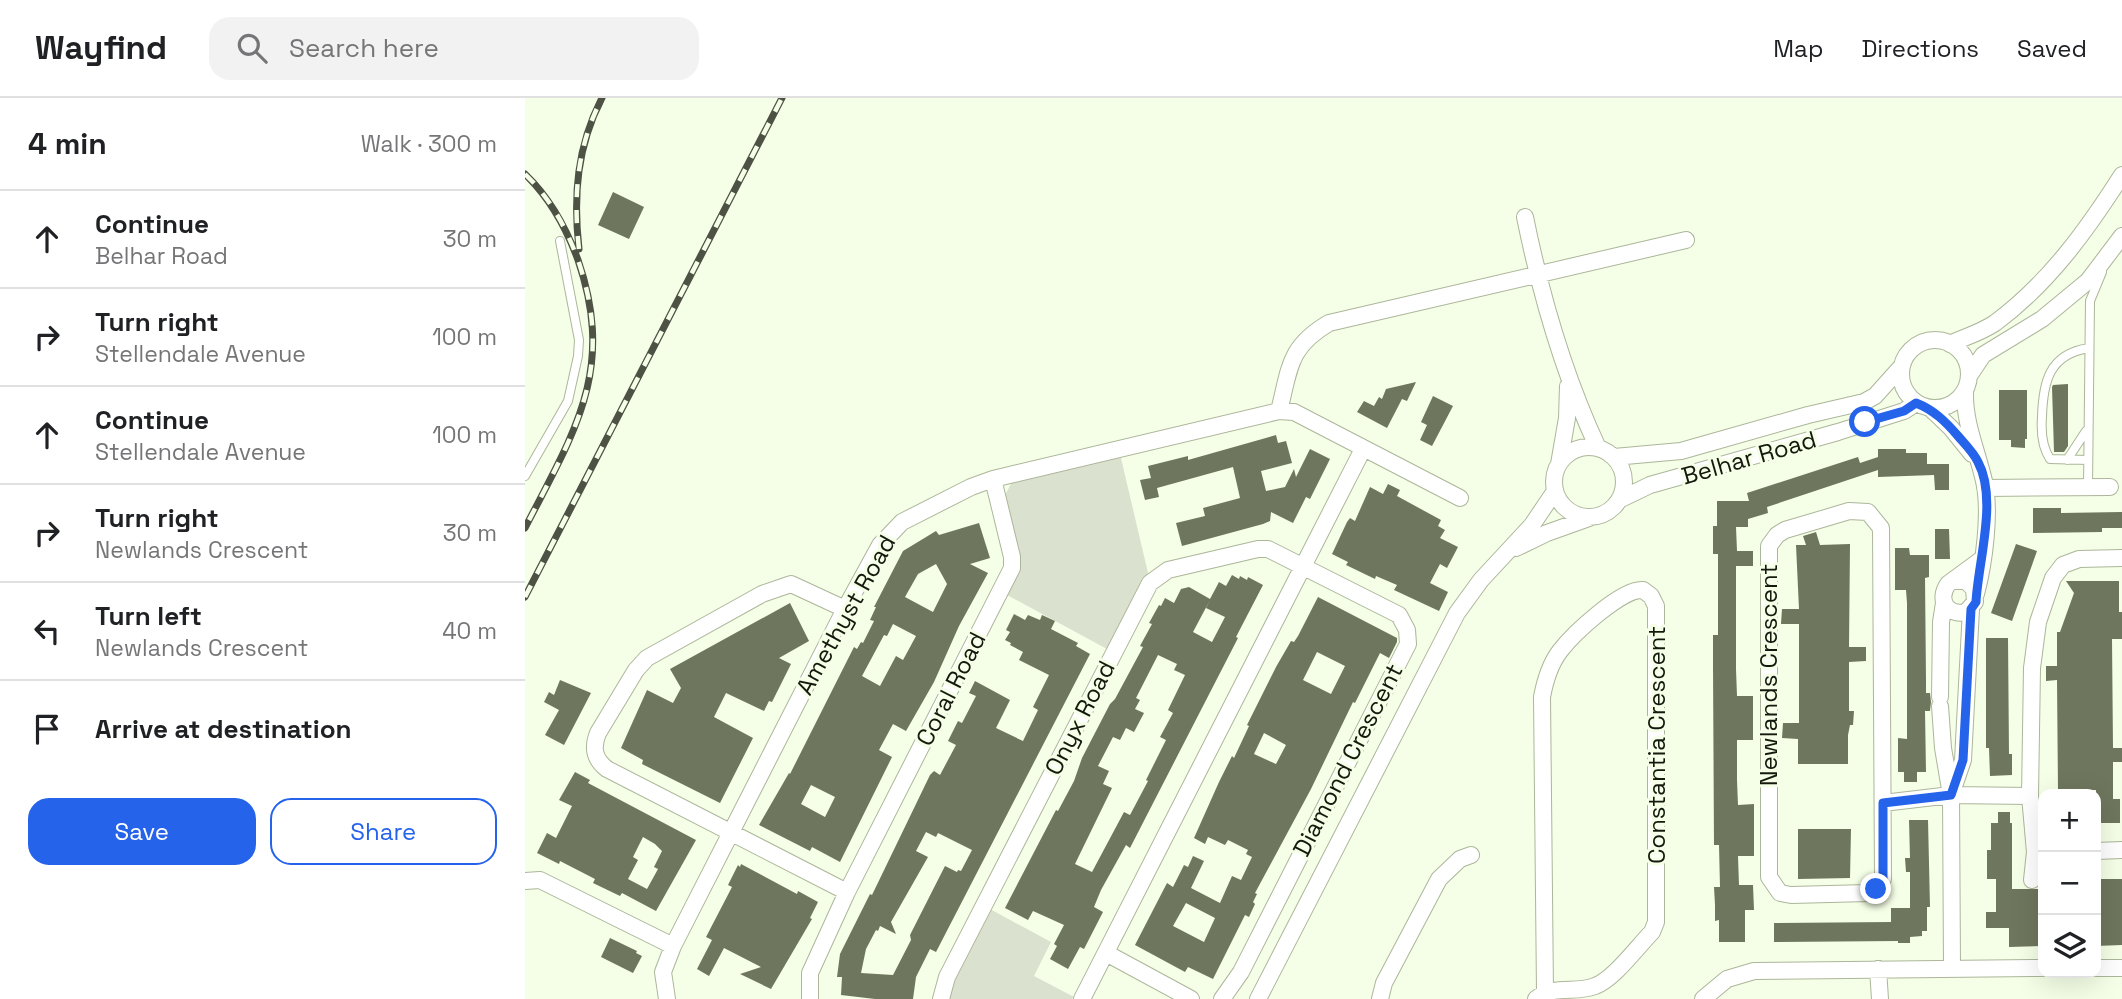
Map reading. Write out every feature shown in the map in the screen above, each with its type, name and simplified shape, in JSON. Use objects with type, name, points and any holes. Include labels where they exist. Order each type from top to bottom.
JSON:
[{"type":"street","points":[[1950,344],[1993,324],[2026,296],[2077,242],[2122,175]]},
{"type":"street","points":[[1525,217],[1537,274],[1568,377],[1598,448]]},
{"type":"street","points":[[1923,406],[1944,408],[1956,402],[1983,355],[2042,319],[2088,281],[2122,236]]},
{"type":"street","points":[[1460,498],[1294,412],[1279,411],[1293,356],[1310,334],[1329,323],[1686,240]]},
{"type":"street","points":[[1944,603],[1953,612],[1966,612],[1974,601],[1986,533],[1985,488],[1966,417],[1966,360],[1960,351],[1950,344],[1937,340],[1924,342],[1913,348],[1901,367],[1902,384],[1907,395],[1951,428],[1978,462]]},
{"type":"street","name":"Belhar Road","points":[[1614,457],[1681,451],[1864,402],[1875,396],[1901,367]]},
{"type":"street","points":[[1568,377],[1567,418],[1554,477],[1555,491],[1564,507],[1571,513],[1589,518]]},
{"type":"street","name":"Belhar Road","points":[[1621,499],[1650,485],[1923,406]]},
{"type":"street","name":"Amethyst Road","points":[[667,999],[663,972],[673,946],[845,608],[880,545],[892,530],[959,492],[993,478],[1279,411]]},
{"type":"street","points":[[1504,554],[1547,533],[1610,511],[1621,499],[1625,485],[1622,470],[1614,457],[1598,448],[1587,447],[1566,455],[1559,464]]},
{"type":"street","points":[[1082,999],[1363,449]]},
{"type":"street","name":"Coral Road","points":[[810,999],[810,972],[846,892],[1012,568],[1012,557],[993,478]]},
{"type":"street","points":[[1985,488],[2110,487]]},
{"type":"street","points":[[1258,999],[1457,613],[1481,580],[1532,525],[1555,491]]},
{"type":"street","name":"Newlands Crescent","points":[[1849,511],[1868,512],[1881,528],[1883,803],[1883,879],[1876,889],[1868,893],[1791,895],[1780,892],[1774,886],[1769,877],[1769,547],[1777,535],[1785,530],[1849,511]]},
{"type":"street","name":"Onyx Road","points":[[941,999],[947,977],[1150,583],[1168,570],[1258,549],[1273,551],[1302,565]]},
{"type":"street","points":[[2038,846],[2030,796],[2033,647],[2038,622],[2053,578],[2063,565],[2070,561],[2122,558]]},
{"type":"street","points":[[1952,969],[1951,795],[1943,748],[1940,701],[1941,622],[1944,590],[1982,559]]},
{"type":"street","name":"Diamond Crescent","points":[[1222,999],[1241,972],[1408,644],[1407,630],[1399,615],[1302,565]]},
{"type":"street","points":[[1951,795],[1963,760],[1974,601],[1974,589],[1966,581],[1954,581]]},
{"type":"street","points":[[845,608],[791,584],[762,594],[647,658],[636,670],[598,733],[594,751],[607,769],[846,892]]},
{"type":"street","name":"Constantia Crescent","points":[[1643,590],[1651,596],[1656,606],[1655,922],[1652,932],[1597,986],[1540,996],[1544,686],[1560,650],[1616,599],[1631,591],[1643,590]]},
{"type":"street","points":[[1883,803],[1951,795],[2030,796]]},
{"type":"street","points":[[2101,850],[2122,850]]},
{"type":"street","points":[[1380,999],[1384,984],[1439,879],[1460,859],[1471,855]]},
{"type":"street","points":[[2032,880],[2038,856]]},
{"type":"street","points":[[525,881],[540,880],[673,946]]},
{"type":"street","points":[[1106,953],[1191,999]]},
{"type":"street","points":[[1703,999],[1727,979],[1754,971],[2038,968]]},
{"type":"street","points":[[2101,968],[2122,968]]},
{"type":"street","points":[[1878,969],[1880,999]]},
{"type":"lane","points":[[525,476],[568,401],[578,356],[579,340],[560,241]]},
{"type":"lane","points":[[2088,487],[2090,301],[2109,256]]},
{"type":"lane","points":[[2088,460],[2050,459],[2044,448],[2042,424],[2046,378],[2059,361],[2089,348]]},
{"type":"lane","points":[[2067,460],[2088,428]]},
{"type":"green space","points":[[1120,454],[1148,573],[1107,649],[1007,595],[1005,495],[1012,482]]},
{"type":"green space","points":[[990,909],[1051,942],[1034,976],[1074,997],[1072,999],[946,999],[949,988]]},
{"type":"building","points":[[613,192],[644,207],[629,239],[598,225]]},
{"type":"building","points":[[1416,382],[1407,401],[1402,399],[1387,428],[1357,412],[1364,401],[1374,406],[1379,397],[1382,399],[1386,389]]},
{"type":"building","points":[[2068,384],[2068,446],[2064,452],[2054,452],[2052,387]]},
{"type":"building","points":[[1999,390],[2027,390],[2025,448],[2011,447],[2011,440],[1999,440]]},
{"type":"building","points":[[1433,396],[1453,406],[1432,446],[1420,440],[1427,425],[1421,422]]},
{"type":"building","points":[[1276,435],[1278,443],[1286,441],[1292,463],[1261,471],[1266,491],[1285,487],[1294,469],[1296,477],[1310,449],[1330,459],[1310,499],[1306,497],[1293,523],[1271,512],[1270,521],[1263,524],[1182,546],[1176,523],[1205,516],[1203,508],[1240,498],[1233,467],[1157,488],[1159,497],[1145,500],[1140,480],[1151,478],[1148,466],[1188,456],[1188,460]]},
{"type":"building","points":[[1878,449],[1906,449],[1906,453],[1927,453],[1927,464],[1949,464],[1949,490],[1935,490],[1934,475],[1878,477],[1878,470],[1767,507],[1768,513],[1748,519],[1748,527],[1736,527],[1737,551],[1753,551],[1753,566],[1736,566],[1736,669],[1737,696],[1753,696],[1753,740],[1737,740],[1737,780],[1738,805],[1754,804],[1754,856],[1738,856],[1739,885],[1753,885],[1754,910],[1745,910],[1745,942],[1719,942],[1714,887],[1720,887],[1719,845],[1714,845],[1713,635],[1718,635],[1718,554],[1713,554],[1713,526],[1717,526],[1717,501],[1749,501],[1747,493],[1858,457],[1860,463],[1878,457]]},
{"type":"building","points":[[1388,484],[1400,490],[1397,496],[1441,520],[1438,526],[1445,530],[1440,538],[1458,547],[1447,568],[1440,564],[1430,583],[1448,592],[1439,611],[1394,590],[1397,585],[1376,576],[1375,579],[1346,565],[1348,562],[1332,554],[1347,522],[1350,518],[1355,521],[1370,487],[1383,494]]},
{"type":"building","points":[[2033,508],[2061,508],[2061,513],[2122,512],[2122,528],[2102,528],[2102,532],[2033,533]]},
{"type":"building","points":[[979,523],[990,558],[970,564],[988,573],[959,626],[934,682],[906,731],[893,724],[879,750],[892,757],[840,862],[812,847],[810,851],[759,825],[790,774],[854,647],[857,649],[861,642],[863,643],[874,621],[870,620],[874,607],[903,551],[936,531],[939,535]],"holes":[[[936,564],[947,584],[933,612],[905,597],[918,574]],[[893,624],[916,636],[903,660],[896,656],[880,686],[862,676],[884,635],[887,636]],[[811,785],[835,797],[825,817],[801,804]]]},
{"type":"building","points":[[1935,529],[1949,529],[1950,559],[1935,559]]},
{"type":"building","points":[[1816,532],[1820,545],[1850,544],[1849,647],[1866,647],[1866,661],[1849,662],[1849,711],[1854,711],[1853,725],[1850,725],[1848,735],[1848,764],[1798,764],[1798,739],[1782,738],[1783,723],[1799,723],[1799,624],[1781,624],[1782,609],[1799,609],[1796,545],[1806,545],[1803,536]]},
{"type":"building","points":[[2016,544],[2037,551],[2012,621],[1991,613]]},
{"type":"building","points":[[1895,548],[1909,548],[1910,555],[1929,555],[1929,577],[1925,578],[1926,693],[1930,693],[1931,702],[1930,711],[1925,711],[1926,772],[1917,772],[1917,782],[1904,782],[1904,772],[1898,772],[1898,738],[1907,739],[1907,603],[1906,590],[1895,590]]},
{"type":"building","points":[[1232,575],[1247,580],[1248,577],[1263,585],[1130,848],[1126,845],[1101,890],[1094,907],[1103,912],[1084,949],[1080,947],[1068,969],[1050,959],[1064,925],[1033,911],[1028,920],[1005,908],[1074,781],[1082,758],[1110,704],[1143,647],[1140,646],[1159,605],[1161,606],[1165,598],[1174,603],[1181,589],[1189,587],[1210,599],[1219,582],[1226,586]],"holes":[[[1210,600],[1206,608],[1225,617],[1212,642],[1193,632]],[[1158,655],[1177,664],[1174,670],[1185,675],[1168,710],[1173,713],[1160,737],[1166,740],[1130,815],[1124,812],[1092,872],[1075,864],[1112,788],[1103,784],[1109,771],[1098,766],[1113,737],[1120,740],[1126,728],[1134,732],[1144,713],[1135,709],[1140,700],[1136,698]]]},
{"type":"building","points":[[2066,581],[2119,581],[2122,639],[2112,639],[2113,748],[2122,748],[2122,762],[2113,762],[2113,799],[2120,799],[2120,823],[2101,823],[2101,789],[2058,789],[2057,680],[2046,681],[2046,666],[2057,666],[2057,632],[2060,632],[2074,593]]},
{"type":"building","points":[[1318,597],[1397,638],[1397,642],[1389,658],[1380,653],[1355,703],[1353,702],[1311,789],[1255,893],[1255,904],[1249,917],[1245,915],[1213,979],[1188,967],[1185,972],[1135,945],[1167,883],[1173,887],[1184,865],[1188,867],[1193,856],[1204,861],[1191,888],[1220,903],[1232,876],[1241,880],[1252,857],[1246,854],[1248,850],[1228,840],[1225,845],[1208,837],[1205,844],[1194,838],[1276,667],[1291,641],[1294,642]],"holes":[[[1317,652],[1345,666],[1331,694],[1303,680]],[[1264,733],[1286,745],[1276,764],[1254,754]],[[1186,903],[1215,918],[1204,942],[1173,926]]]},
{"type":"building","points":[[790,603],[809,641],[779,658],[791,664],[772,702],[769,701],[764,711],[726,693],[714,717],[753,738],[720,803],[642,764],[643,760],[621,748],[647,690],[673,703],[681,688],[670,669]]},
{"type":"building","points":[[1014,614],[1025,620],[1028,615],[1040,620],[1042,615],[1055,621],[1051,629],[1078,643],[1076,646],[1090,654],[936,952],[930,949],[916,977],[913,999],[875,999],[841,995],[842,977],[837,977],[840,954],[930,775],[934,771],[940,775],[956,745],[948,741],[958,721],[962,723],[976,696],[969,693],[975,681],[1010,700],[996,728],[1023,741],[1038,710],[1033,707],[1049,675],[1019,660],[1023,652],[1005,640],[1010,632],[1006,630]],"holes":[[[926,832],[936,837],[938,833],[972,850],[961,871],[957,872],[945,866],[893,975],[861,973],[866,949],[876,930],[878,931],[880,926],[896,934],[891,922],[928,857],[916,851]]]},
{"type":"building","points":[[1986,638],[2008,638],[2009,754],[2012,754],[2012,775],[1990,776],[1989,748],[1986,748]]},
{"type":"building","points":[[560,680],[591,693],[564,745],[545,735],[559,710],[544,702],[549,692],[554,695]]},
{"type":"building","points":[[575,772],[590,780],[588,783],[696,840],[656,911],[622,893],[620,896],[593,883],[595,879],[560,861],[559,864],[537,853],[547,833],[556,838],[572,806],[559,800]],"holes":[[[643,837],[662,851],[654,867],[658,869],[647,889],[628,879],[638,860],[633,857]]]},
{"type":"building","points":[[1998,812],[2010,812],[2012,889],[2038,889],[2038,946],[2009,947],[2009,928],[1986,928],[1986,912],[1996,912],[1996,879],[1987,879],[1987,850],[1991,850],[1991,823],[1998,823]]},
{"type":"building","points":[[1909,820],[1928,820],[1930,907],[1927,907],[1927,931],[1922,931],[1922,936],[1910,937],[1910,943],[1774,942],[1774,923],[1891,922],[1891,908],[1910,908],[1910,872],[1906,872],[1905,858],[1910,858]]},
{"type":"building","points":[[1798,829],[1851,829],[1850,878],[1798,879]]},
{"type":"building","points":[[741,864],[797,894],[798,891],[818,902],[810,918],[812,919],[771,989],[740,974],[761,967],[724,948],[709,976],[697,969],[712,940],[706,937],[732,887],[728,885]]},
{"type":"building","points":[[2101,879],[2122,879],[2122,945],[2101,946]]},
{"type":"building","points":[[610,938],[642,956],[633,973],[601,957]]},
{"type":"railway","points":[[579,249],[579,172],[587,134],[602,98]]},
{"type":"railway","points":[[525,597],[782,98]]},
{"type":"railway","points":[[525,174],[550,203],[573,248],[589,299],[593,335],[591,368],[584,400],[559,461],[525,528]]},
{"type":"route","points":[[1865,422],[1904,411],[1916,403],[1930,408],[1960,438],[1978,462],[1985,488],[1986,533],[1976,602],[1971,609],[1963,760],[1951,795],[1883,803],[1883,879],[1876,889]]}]
